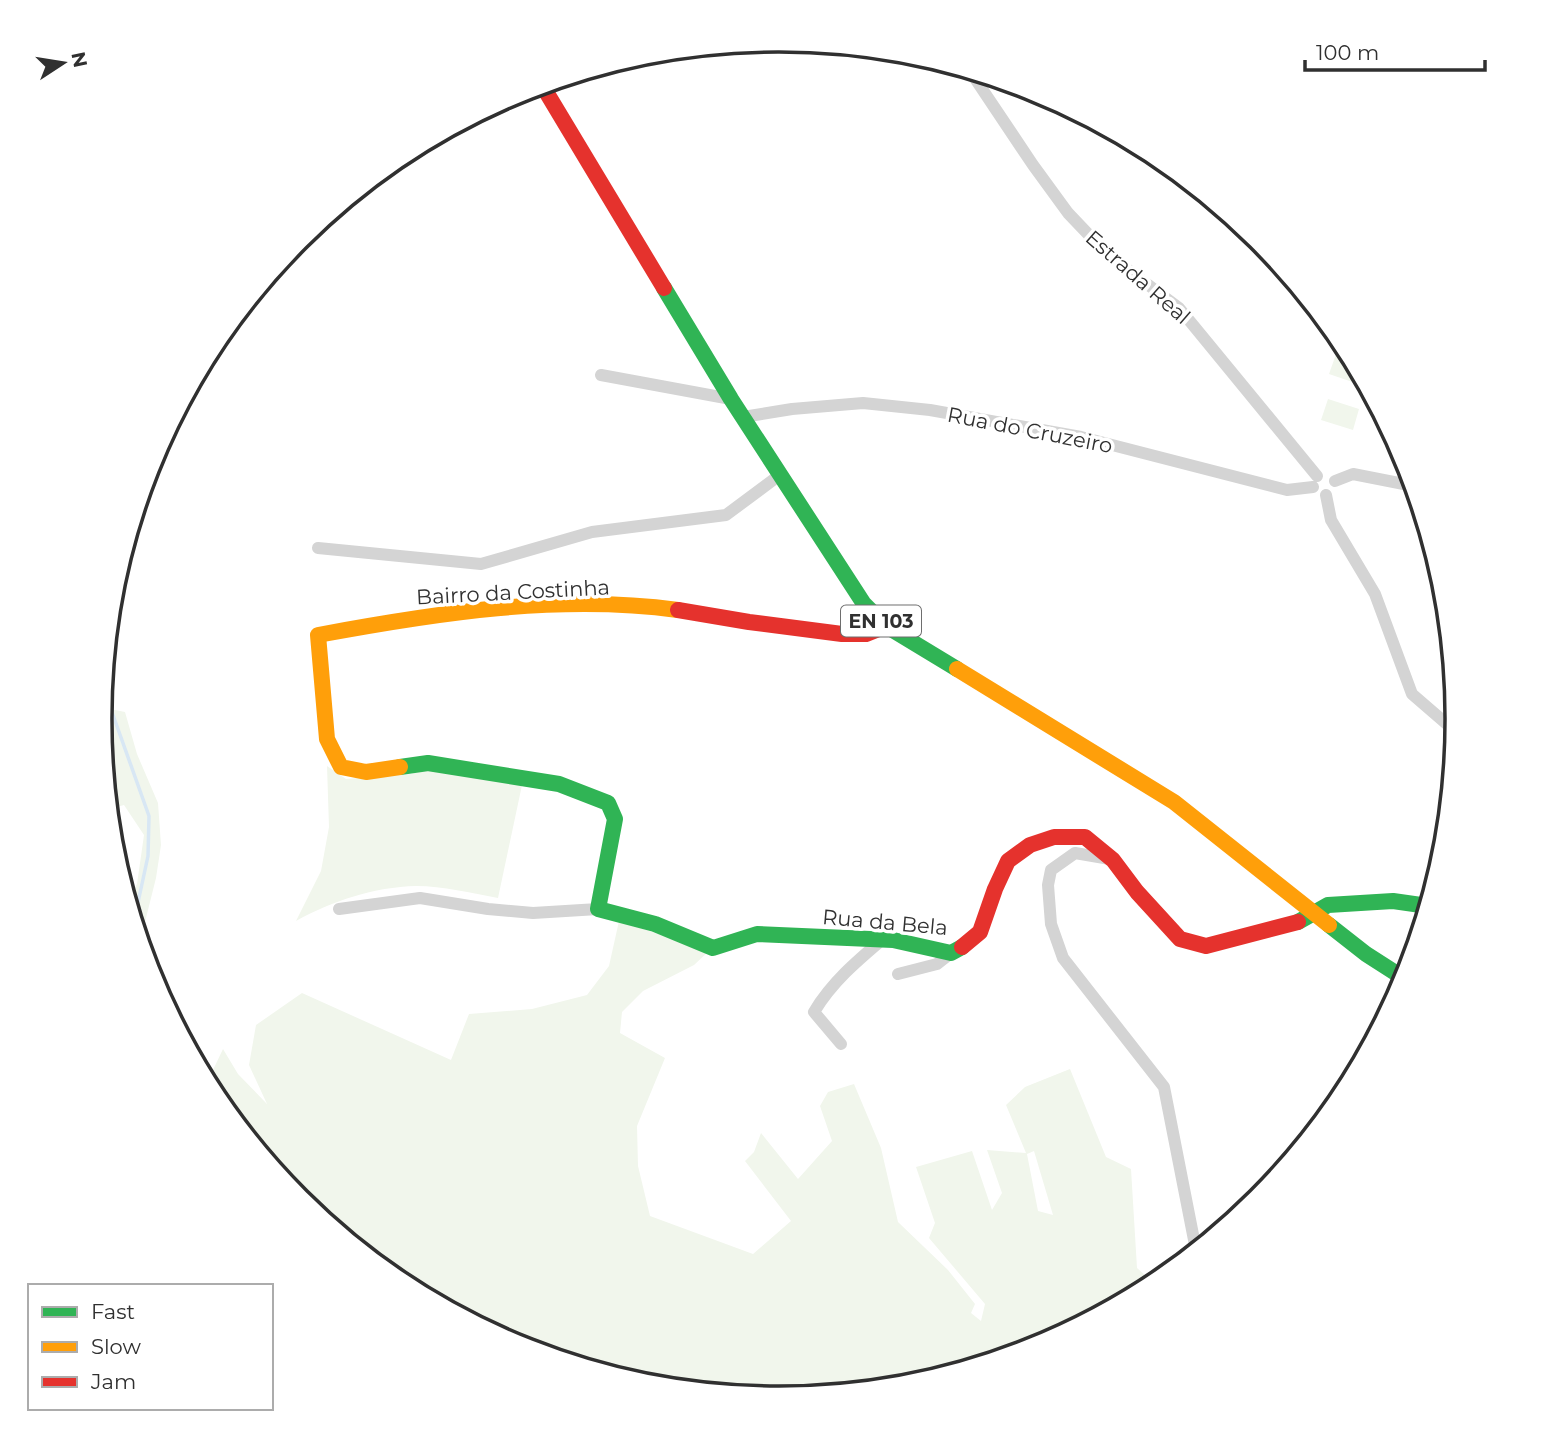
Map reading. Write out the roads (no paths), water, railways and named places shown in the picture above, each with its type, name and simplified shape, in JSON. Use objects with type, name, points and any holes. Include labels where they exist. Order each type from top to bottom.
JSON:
[{"type":"street","name":"Estrada Real","points":[[978,83],[1025,155],[1068,213],[1107,254],[1179,308],[1315,482]]},
{"type":"street","name":"EN 103","points":[[547,94],[731,399],[864,604],[886,625],[1174,802],[1366,954],[1395,972]]},
{"type":"street","points":[[600,375],[731,399]]},
{"type":"street","name":"Rua do Cruzeiro","points":[[743,418],[792,409],[863,403],[930,410],[1081,437],[1287,490],[1315,482]]},
{"type":"street","points":[[1325,473],[1335,481],[1332,492],[1326,495],[1318,494],[1315,482],[1325,473]]},
{"type":"street","points":[[318,548],[481,564],[592,532],[726,515],[781,474]]},
{"type":"street","points":[[1335,481],[1353,474],[1401,483]]},
{"type":"street","points":[[1326,495],[1331,520],[1375,594],[1412,694],[1445,722]]},
{"type":"street","name":"Bairro da Costinha","points":[[598,909],[615,819],[608,803],[559,784],[428,763],[366,772],[341,767],[327,739],[318,635],[388,621],[471,611],[576,606],[661,608],[843,633],[868,634],[886,625]]},
{"type":"street","name":"Rua da Bela","points":[[598,909],[655,924],[713,948],[757,934],[883,939],[951,953],[966,945],[980,932],[1008,861],[1030,845],[1054,837],[1085,837],[1113,860],[1137,892],[1180,939],[1194,945],[1206,946],[1304,920],[1328,905],[1393,901],[1418,905]]},
{"type":"street","points":[[1113,860],[1075,853],[1051,870],[1048,885],[1051,924],[1063,958],[1164,1087],[1194,1240]]},
{"type":"street","points":[[338,909],[420,898],[533,913],[598,909]]},
{"type":"street","points":[[841,1044],[814,1012],[847,970],[883,939]]},
{"type":"street","points":[[898,974],[937,964],[951,953]]},
{"type":"waterway","points":[[112,713],[149,816],[148,856],[138,902]]}]
